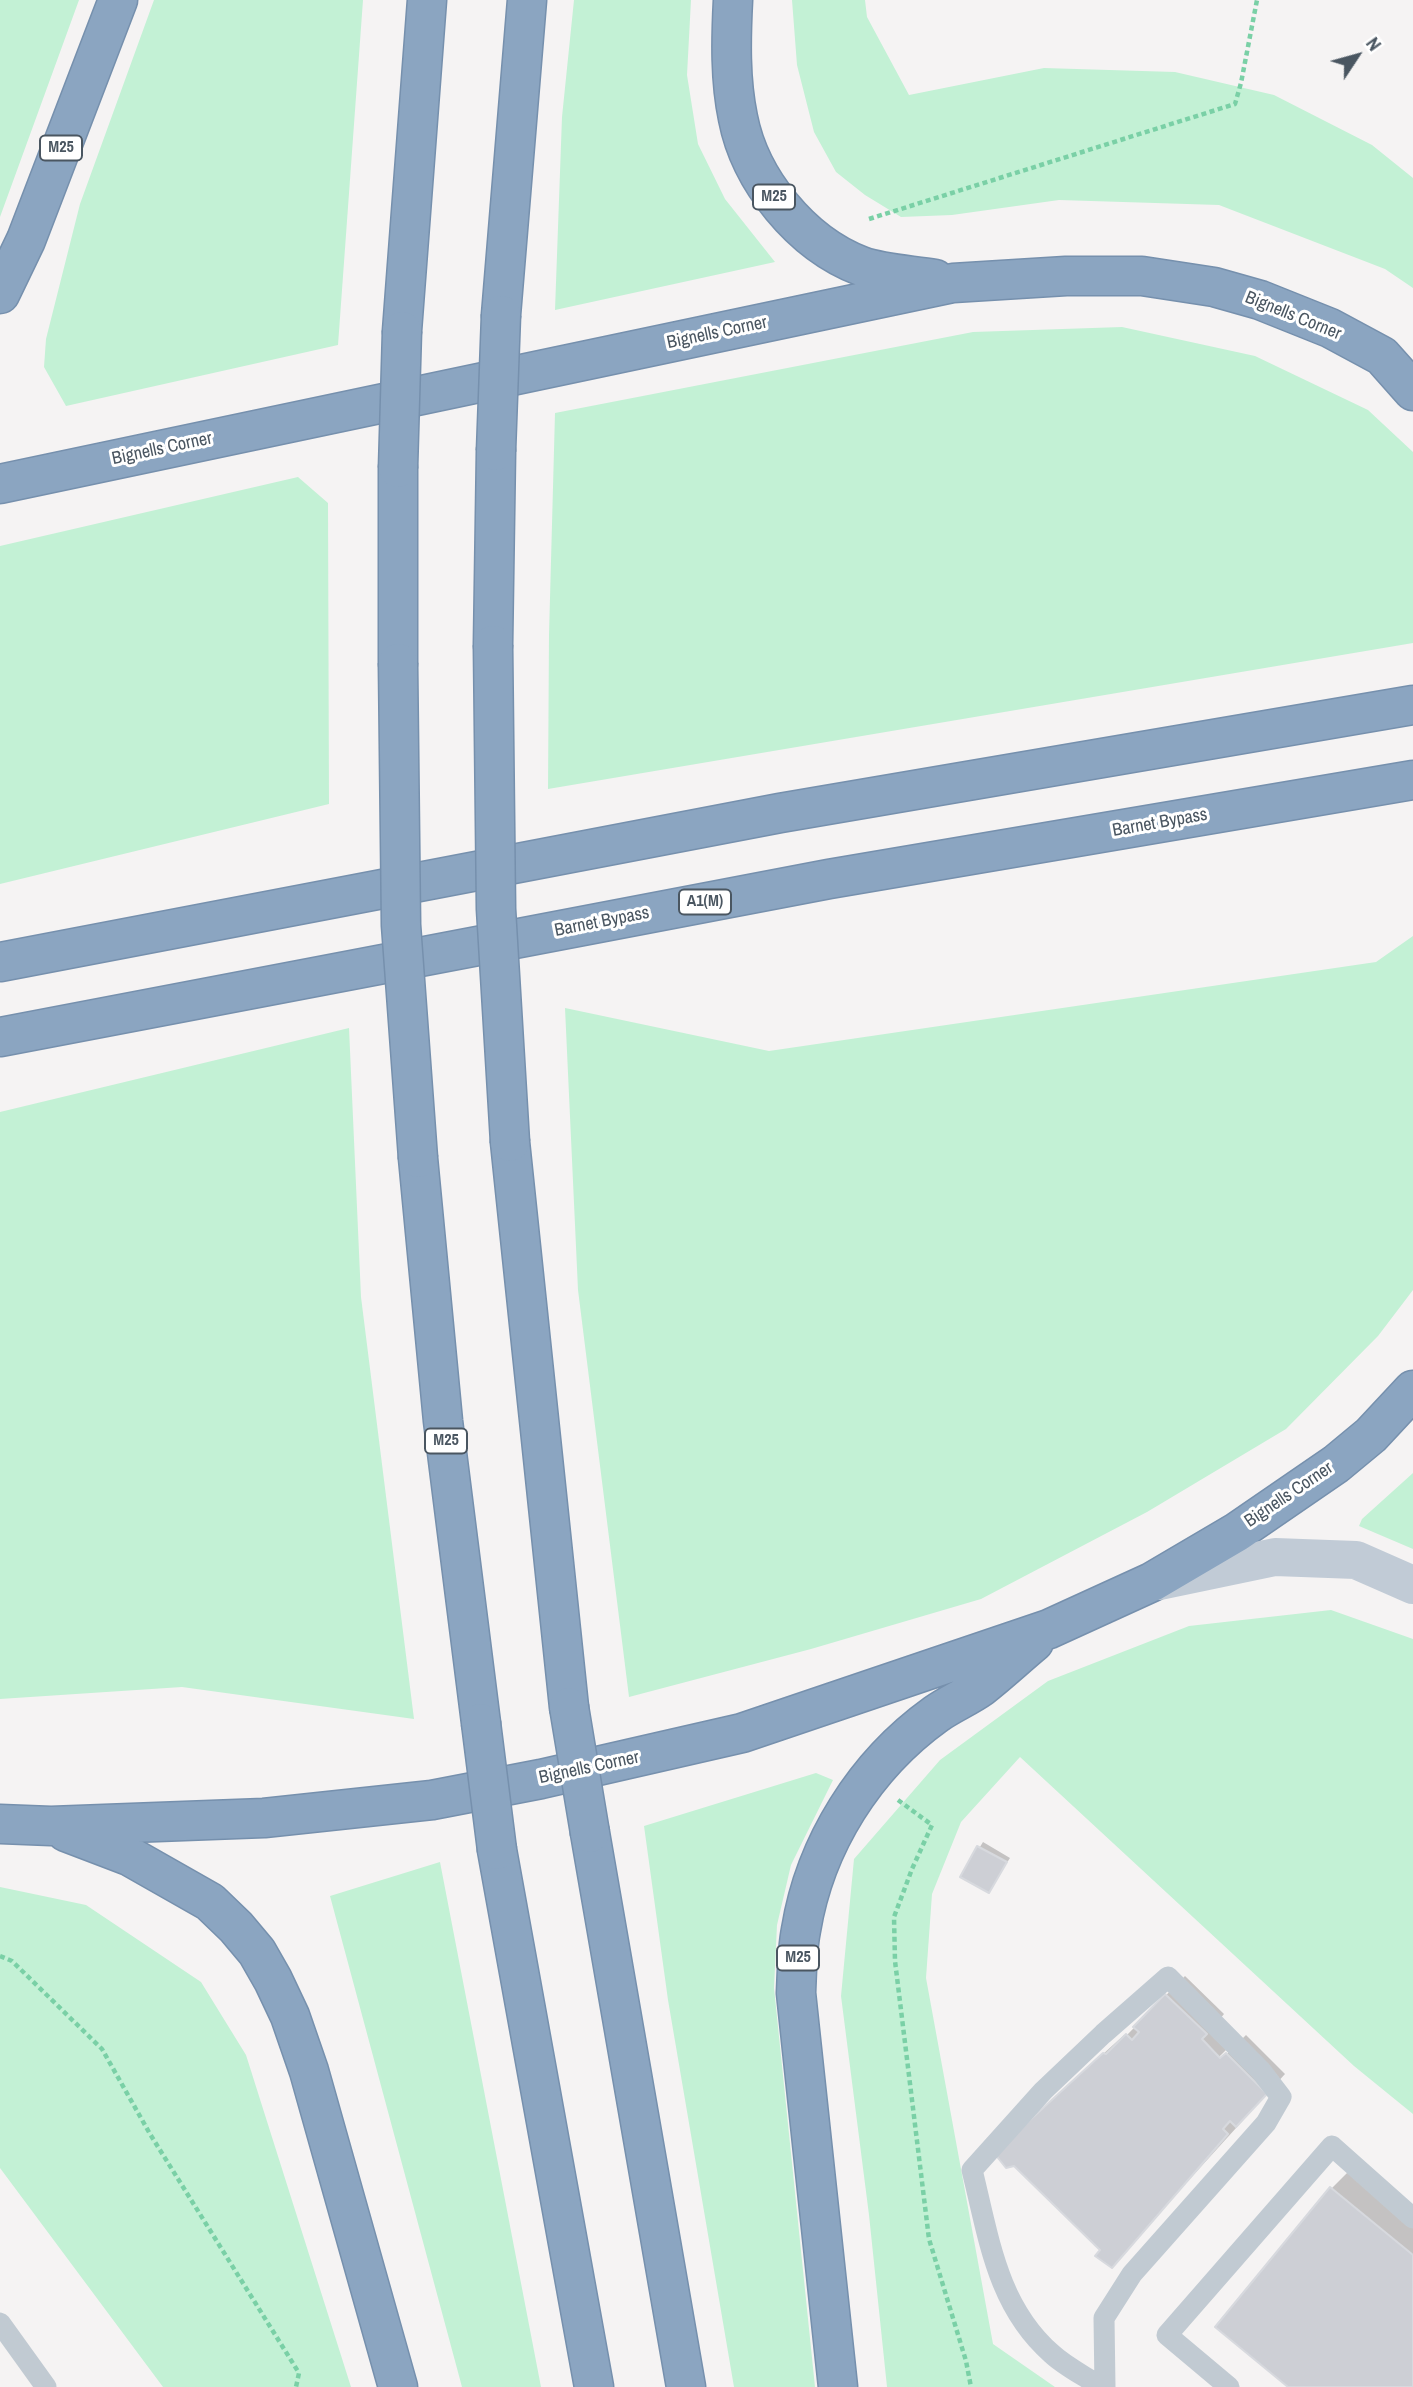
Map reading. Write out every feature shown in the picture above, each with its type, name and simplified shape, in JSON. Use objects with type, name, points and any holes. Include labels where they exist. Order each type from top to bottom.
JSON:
[{"type":"highway","name":"M25","points":[[0,294],[26,240],[118,0]]},
{"type":"highway","name":"M25","points":[[427,0],[402,331],[398,468],[401,925],[418,1158],[443,1420],[497,1850],[594,2387]]},
{"type":"highway","points":[[527,0],[501,315],[492,645],[495,909],[510,1142],[569,1707],[686,2387]]},
{"type":"highway","name":"M25","points":[[733,0],[733,87],[738,120],[749,155],[769,190],[795,222],[834,253],[862,267],[953,283]]},
{"type":"highway","name":"Bignells Corner","points":[[0,484],[953,283],[1066,276],[1142,276],[1214,287],[1260,300],[1330,328],[1398,362],[1413,391]]},
{"type":"highway","points":[[0,962],[780,813],[1413,705]]},
{"type":"highway","name":"Barnet Bypass","points":[[0,1037],[829,878],[1413,780]]},
{"type":"highway","name":"Bignells Corner","points":[[0,1824],[51,1826],[264,1818],[432,1800],[541,1779],[742,1733],[1049,1629],[1152,1582],[1237,1532],[1336,1464],[1371,1435],[1413,1391]]},
{"type":"highway","name":"M25","points":[[838,2387],[796,1993],[800,1932],[810,1887],[828,1841],[858,1792],[884,1760],[935,1715],[980,1688],[1049,1629]]},
{"type":"highway","points":[[51,1826],[129,1856],[210,1902],[257,1952],[290,2016],[309,2071],[398,2387]]},
{"type":"street","name":"Bignells Corner","points":[[1152,1582],[1275,1557],[1356,1560],[1413,1585]]},
{"type":"lane","points":[[1168,1977],[1261,2071],[1281,2097],[1266,2123],[1132,2274],[1104,2318],[1103,2387],[1052,2354],[1015,2312],[998,2275],[972,2171],[1044,2091],[1168,1977]]},
{"type":"lane","points":[[1229,2387],[1167,2335],[1332,2147],[1413,2218]]},
{"type":"lane","points":[[0,2323],[46,2387]]},
{"type":"path","points":[[869,219],[1235,104],[1257,0]]},
{"type":"path","points":[[892,1795],[932,1825],[894,1917],[895,1961],[929,2239],[966,2361],[971,2387]]},
{"type":"path","points":[[0,1955],[12,1961],[103,2049],[150,2134],[299,2374],[296,2387]]},
{"type":"green space","points":[[0,0],[79,0],[0,217]]},
{"type":"green space","points":[[154,0],[363,0],[338,345],[66,406],[44,367],[46,339],[80,204]]},
{"type":"green space","points":[[574,0],[691,0],[687,75],[698,144],[725,199],[775,262],[555,310],[562,117]]},
{"type":"green space","points":[[792,0],[865,0],[867,17],[909,95],[1044,68],[1175,72],[1274,95],[1372,145],[1413,178],[1413,288],[1385,269],[1219,205],[1059,200],[952,215],[901,217],[865,195],[836,172],[814,132],[797,65]]},
{"type":"green space","points":[[1122,327],[1255,356],[1368,410],[1413,452],[1413,643],[548,789],[555,413],[973,332]]},
{"type":"green space","points":[[298,477],[328,503],[329,804],[0,884],[0,546]]},
{"type":"green space","points":[[1413,936],[1413,1290],[1378,1336],[1286,1429],[1147,1512],[981,1599],[811,1649],[629,1697],[578,1290],[565,1008],[769,1051],[1376,962]]},
{"type":"green space","points":[[349,1028],[361,1297],[414,1719],[182,1687],[0,1699],[0,1112]]},
{"type":"green space","points":[[1413,1473],[1413,1549],[1359,1526],[1362,1519]]},
{"type":"green space","points":[[1331,1610],[1413,1639],[1413,2114],[1354,2066],[1020,1757],[961,1822],[932,1894],[926,1978],[993,2344],[1055,2387],[887,2387],[869,2215],[841,1996],[854,1859],[940,1760],[1048,1681],[1189,1626]]},
{"type":"green space","points":[[816,1773],[833,1780],[791,1865],[777,1925],[774,1988],[815,2387],[734,2387],[668,2000],[644,1826]]},
{"type":"green space","points":[[440,1862],[541,2387],[462,2387],[330,1896]]},
{"type":"green space","points":[[0,1887],[86,1905],[201,1982],[246,2055],[351,2387],[163,2387],[0,2168]]},
{"type":"building","points":[[977,1846],[1007,1862],[989,1893],[960,1877]]},
{"type":"building","points":[[1165,1994],[1207,2034],[1202,2039],[1220,2058],[1226,2053],[1267,2094],[1236,2127],[1230,2121],[1223,2129],[1228,2134],[1112,2268],[1095,2256],[1100,2250],[1014,2166],[1006,2168],[994,2153],[1126,2034],[1132,2040],[1139,2032],[1133,2027]]},
{"type":"building","points":[[1330,2187],[1413,2255],[1413,2387],[1288,2387],[1215,2327]]}]
